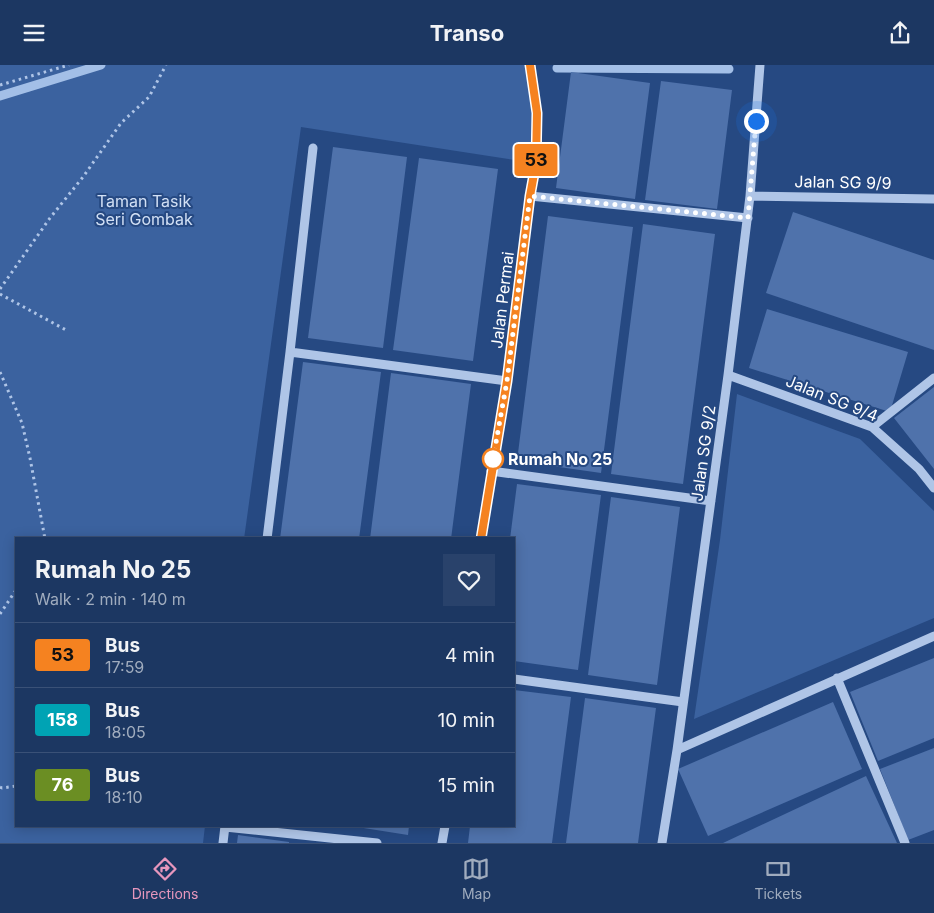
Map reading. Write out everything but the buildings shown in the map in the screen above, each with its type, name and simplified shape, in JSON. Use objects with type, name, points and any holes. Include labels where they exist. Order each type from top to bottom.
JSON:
[{"type":"street","name":"Jalan Permai","points":[[481,537],[507,381],[530,196],[536,163],[537,113],[530,65]]},
{"type":"street","name":"Jalan SG 9/2","points":[[662,843],[677,750],[748,218],[760,65]]},
{"type":"street","points":[[267,537],[313,148]]},
{"type":"street","name":"Jalan SG 9/9","points":[[750,195],[934,199]]},
{"type":"street","points":[[530,196],[748,218]]},
{"type":"street","points":[[290,352],[507,381]]},
{"type":"street","name":"Jalan SG 9/4","points":[[728,375],[872,427],[919,469],[934,488]]},
{"type":"street","points":[[872,427],[934,378]]},
{"type":"street","points":[[491,471],[711,501]]},
{"type":"street","points":[[677,750],[934,636]]},
{"type":"street","points":[[837,678],[905,843]]},
{"type":"street","points":[[515,679],[683,701]]},
{"type":"street","points":[[223,843],[225,827]]},
{"type":"street","points":[[234,827],[377,843]]},
{"type":"street","points":[[442,843],[444,827]]},
{"type":"path","points":[[0,85],[69,65]]},
{"type":"path","points":[[0,289],[121,123],[149,97],[166,65]]},
{"type":"path","points":[[0,294],[66,330]]},
{"type":"path","points":[[0,372],[22,423],[44,537]]},
{"type":"path","points":[[0,614],[15,592]]},
{"type":"path","points":[[0,787],[15,786]]},
{"type":"green space","name":"Taman Tasik Seri Gombak","points":[[0,65],[527,65],[531,78],[534,163],[301,127],[244,537],[15,537],[15,827],[205,827],[203,843],[0,843]]},
{"type":"green space","points":[[737,394],[860,439],[934,511],[934,618],[694,719],[720,540]]},
{"type":"waterway","points":[[0,96],[101,65]]},
{"type":"waterway","points":[[557,68],[729,69]]},
{"type":"bus line","name":"53","points":[[481,537],[507,381],[530,196],[536,163],[537,113],[530,65]]},
{"type":"place","name":"Rumah No 25","points":[[493,459]]},
{"type":"route","points":[[493,459],[507,381],[530,196],[748,218],[756,121]]}]
